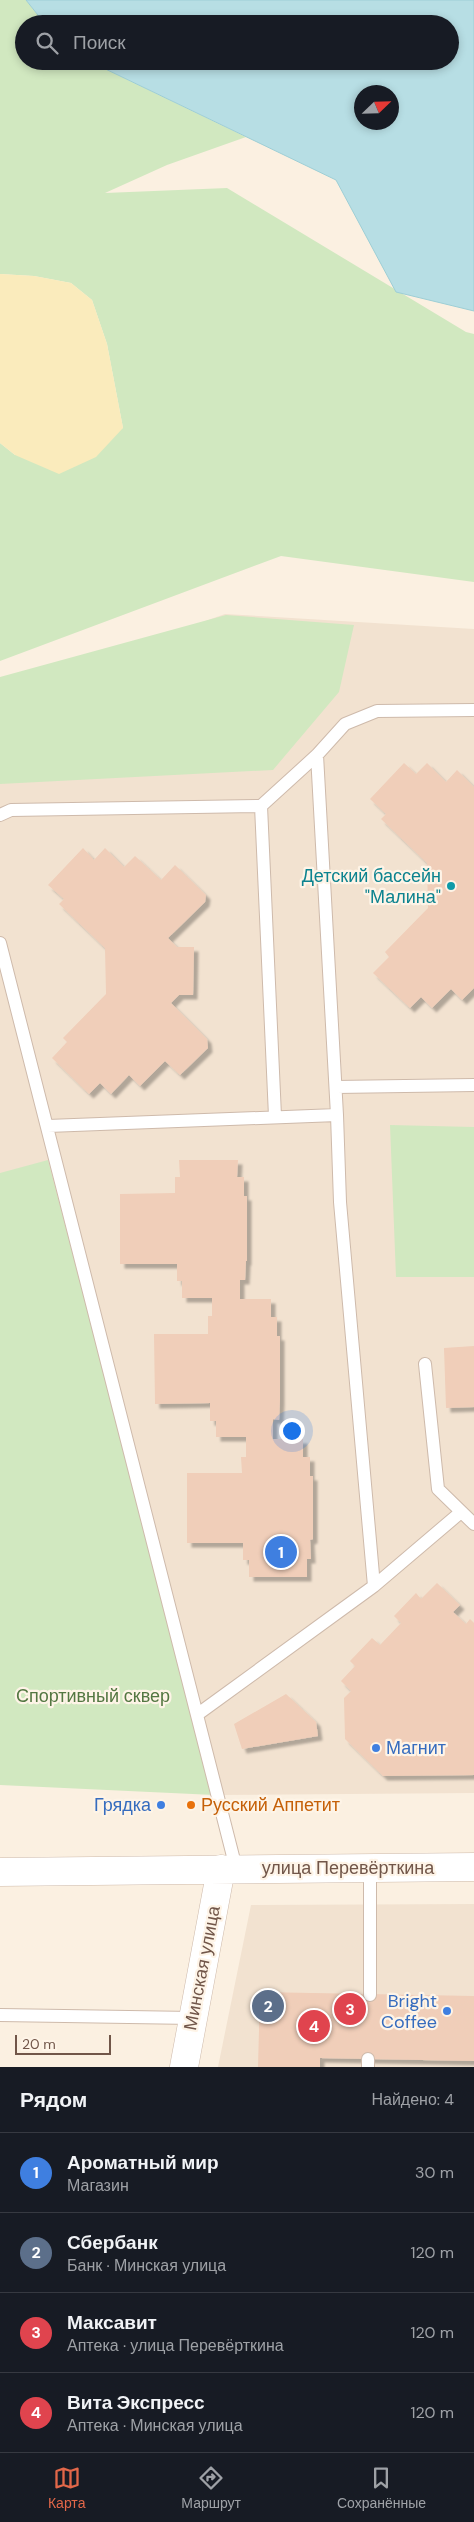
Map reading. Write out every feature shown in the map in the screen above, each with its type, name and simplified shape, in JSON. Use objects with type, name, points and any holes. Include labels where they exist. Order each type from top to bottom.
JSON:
[{"type":"street","name":"улица Перевёрткина","points":[[0,1872],[474,1867]]},
{"type":"street","name":"Минская улица","points":[[184,2067],[193,2018],[229,1869]]},
{"type":"lane","points":[[0,815],[11,810],[261,806],[317,755],[345,724],[377,711],[474,710]]},
{"type":"lane","points":[[317,755],[336,1087],[340,1202],[374,1586]]},
{"type":"lane","points":[[261,806],[275,1116]]},
{"type":"lane","points":[[0,943],[198,1714],[229,1869]]},
{"type":"lane","points":[[336,1087],[474,1084]]},
{"type":"lane","points":[[48,1126],[337,1115]]},
{"type":"lane","points":[[425,1364],[438,1489],[474,1524]]},
{"type":"lane","points":[[198,1714],[374,1586],[461,1512]]},
{"type":"lane","points":[[370,1868],[370,1995]]},
{"type":"lane","points":[[0,2015],[193,2018]]},
{"type":"shaded area","points":[[225,614],[474,629],[474,1793],[214,1795],[0,1236],[0,694]]},
{"type":"shaded area","points":[[474,1904],[474,2067],[218,2067],[251,1905]]},
{"type":"green space","points":[[0,0],[26,0],[38,15],[15,15],[15,70],[107,70],[246,137],[167,165],[105,193],[227,188],[466,332],[474,334],[474,582],[281,556],[0,661],[0,443],[15,455],[123,428],[107,344],[92,300],[71,283],[34,276],[0,274]]},
{"type":"green space","points":[[226,615],[354,625],[339,692],[273,770],[0,784],[0,677]]},
{"type":"green space","points":[[390,1125],[474,1127],[474,1277],[396,1277]]},
{"type":"green space","name":"Спортивный сквер","points":[[48,1160],[214,1795],[0,1785],[0,1173]]},
{"type":"sand","points":[[0,274],[34,276],[71,283],[92,300],[107,344],[123,428],[96,457],[59,474],[15,455],[0,443]]},
{"type":"water","points":[[26,0],[474,0],[474,311],[396,292],[336,180],[108,70],[459,70],[459,15],[38,15]]},
{"type":"building","name":"Детский бассейн \"Малина\"","points":[[404,763],[416,774],[427,763],[446,782],[457,770],[474,787],[474,988],[462,1000],[451,989],[432,1008],[421,997],[410,1008],[373,973],[389,957],[385,952],[428,908],[427,863],[381,819],[386,814],[370,799]]},
{"type":"building","points":[[83,848],[94,860],[105,848],[124,867],[135,856],[161,880],[175,865],[206,895],[205,902],[168,938],[177,947],[194,947],[193,995],[179,995],[171,1003],[207,1039],[208,1048],[180,1075],[165,1061],[140,1086],[129,1075],[111,1094],[100,1083],[89,1094],[52,1058],[67,1042],[63,1038],[106,994],[105,948],[59,904],[64,899],[48,885]]},
{"type":"building","points":[[179,1160],[238,1160],[237,1177],[244,1177],[244,1196],[247,1196],[247,1261],[245,1280],[240,1280],[240,1299],[271,1299],[271,1317],[277,1317],[277,1336],[280,1336],[280,1400],[279,1420],[273,1419],[273,1439],[303,1439],[303,1457],[310,1457],[310,1476],[313,1476],[313,1539],[310,1540],[311,1559],[307,1559],[307,1577],[249,1577],[249,1560],[243,1560],[243,1543],[187,1543],[187,1473],[242,1473],[241,1457],[246,1457],[246,1437],[216,1437],[216,1421],[210,1421],[210,1403],[155,1404],[154,1334],[208,1334],[208,1316],[212,1316],[212,1298],[182,1298],[182,1281],[177,1281],[177,1264],[120,1264],[120,1194],[175,1193],[175,1177],[180,1177]]},
{"type":"building","points":[[474,1346],[474,1407],[446,1408],[444,1348]]},
{"type":"building","points":[[437,1583],[460,1605],[453,1612],[466,1624],[470,1619],[474,1623],[474,1775],[383,1776],[345,1739],[344,1698],[351,1691],[341,1681],[355,1666],[350,1661],[372,1638],[380,1645],[401,1623],[394,1616],[416,1593],[421,1599]]},
{"type":"building","points":[[286,1694],[316,1722],[318,1736],[242,1749],[234,1724]]},
{"type":"building","points":[[260,1992],[474,1996],[474,2061],[320,2058],[320,2067],[258,2067]]},
{"type":"place","name":"Детский бассейн \"Малина\"","points":[[451,886]]},
{"type":"place","name":"Ароматный мир","points":[[281,1552]]},
{"type":"place","name":"Магнит","points":[[376,1748]]},
{"type":"place","name":"Грядка","points":[[161,1805]]},
{"type":"place","name":"Русский Аппетит","points":[[191,1805]]},
{"type":"place","name":"Сбербанк","points":[[268,2006]]},
{"type":"place","name":"Максавит","points":[[350,2009]]},
{"type":"place","name":"Bright Coffee","points":[[447,2011]]},
{"type":"place","name":"Вита Экспресс","points":[[314,2026]]}]
